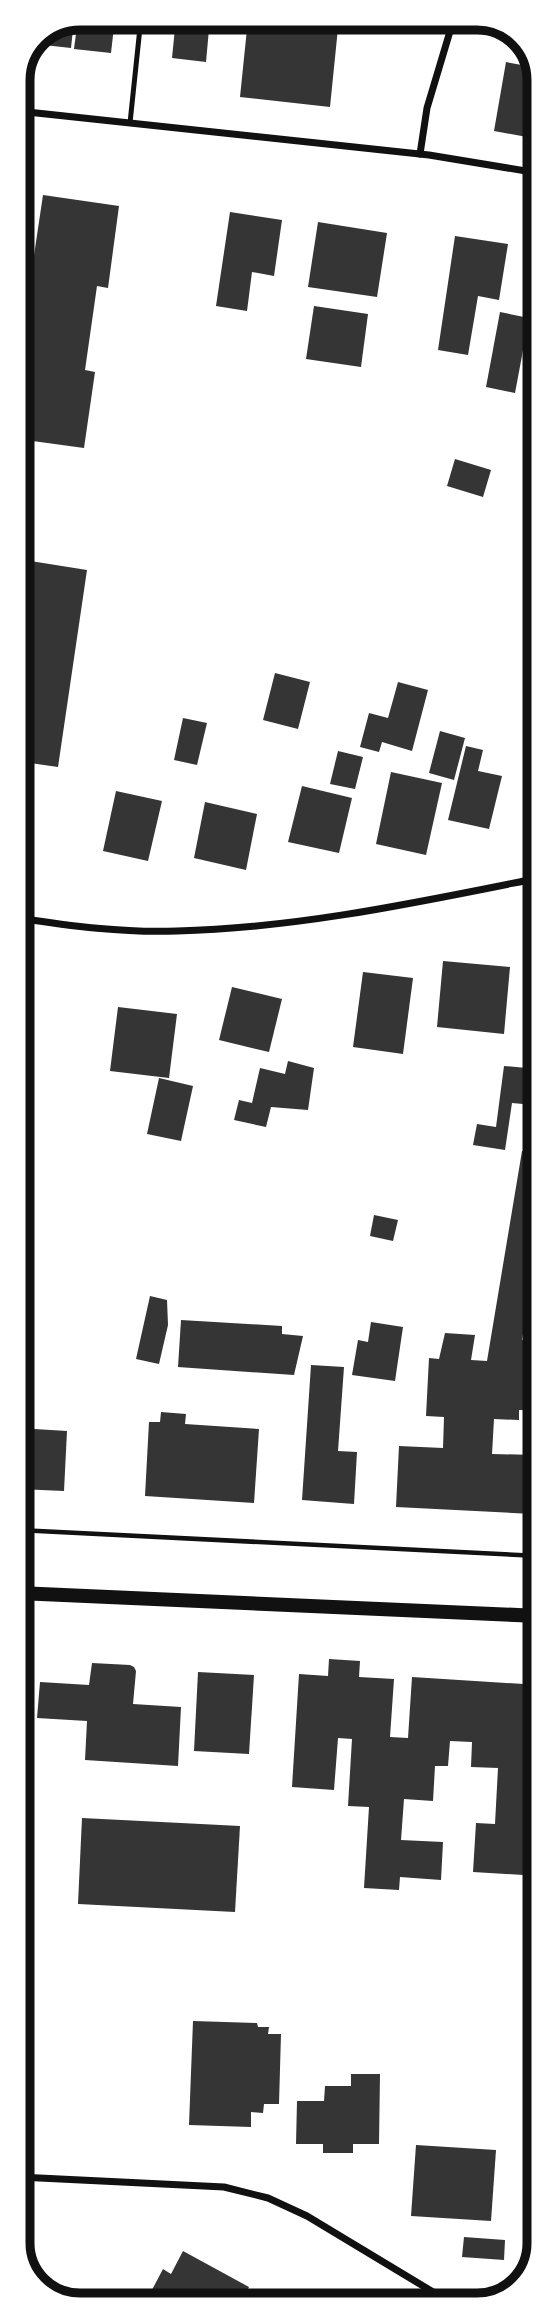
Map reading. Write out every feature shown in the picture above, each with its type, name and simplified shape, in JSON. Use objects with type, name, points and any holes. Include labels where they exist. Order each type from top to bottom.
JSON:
[{"type":"main road","points":[[30,1594],[527,1615]]},
{"type":"street","points":[[420,154],[427,108],[450,30]]},
{"type":"street","points":[[30,112],[420,154],[527,171]]},
{"type":"street","points":[[30,920],[66,925],[174,932],[265,926],[366,912],[527,880]]},
{"type":"street","points":[[30,2179],[225,2188],[268,2198],[307,2216],[435,2293]]},
{"type":"lane","points":[[130,122],[140,30]]},
{"type":"path","points":[[30,1531],[527,1555]]},
{"type":"building","points":[[76,30],[114,30],[111,53],[74,49]]},
{"type":"building","points":[[175,30],[209,30],[206,62],[172,58]]},
{"type":"building","points":[[247,30],[338,30],[330,107],[240,97]]},
{"type":"building","points":[[356,30],[394,30],[393,34]]},
{"type":"building","points":[[73,31],[71,48],[43,45],[60,34]]},
{"type":"building","points":[[506,62],[525,65],[527,137],[494,131]]},
{"type":"building","points":[[43,195],[119,206],[108,288],[97,286],[85,370],[95,372],[84,448],[30,441],[30,262],[33,262]]},
{"type":"building","points":[[230,212],[282,220],[274,276],[252,272],[247,311],[216,306]]},
{"type":"building","points":[[318,222],[387,233],[377,297],[308,287]]},
{"type":"building","points":[[455,236],[508,244],[499,300],[478,296],[468,355],[438,350]]},
{"type":"building","points":[[314,306],[368,314],[361,367],[306,359]]},
{"type":"building","points":[[500,312],[527,318],[515,393],[486,387]]},
{"type":"building","points":[[455,459],[491,470],[483,497],[447,486]]},
{"type":"building","points":[[30,561],[87,570],[58,767],[30,763]]},
{"type":"building","points":[[275,673],[310,682],[298,729],[263,720]]},
{"type":"building","points":[[398,682],[428,690],[412,751],[382,742],[379,752],[360,747],[369,713],[388,718]]},
{"type":"building","points":[[183,718],[207,723],[197,765],[174,760]]},
{"type":"building","points":[[440,731],[465,738],[454,780],[429,773]]},
{"type":"building","points":[[466,746],[483,750],[478,771],[502,776],[489,829],[448,820]]},
{"type":"building","points":[[338,751],[363,757],[355,789],[330,784]]},
{"type":"building","points":[[391,772],[442,783],[426,855],[376,844]]},
{"type":"building","points":[[302,786],[352,798],[339,853],[288,842]]},
{"type":"building","points":[[116,791],[162,801],[148,861],[103,851]]},
{"type":"building","points":[[205,802],[257,814],[246,870],[194,858]]},
{"type":"building","points":[[443,961],[510,967],[504,1034],[437,1027]]},
{"type":"building","points":[[363,972],[413,978],[403,1054],[353,1047]]},
{"type":"building","points":[[232,987],[282,999],[269,1052],[219,1040]]},
{"type":"building","points":[[118,1007],[177,1014],[169,1078],[110,1071]]},
{"type":"building","points":[[288,1061],[314,1068],[308,1110],[271,1107],[266,1127],[234,1120],[239,1100],[252,1103],[260,1068],[285,1074]]},
{"type":"building","points":[[504,1066],[527,1068],[523,1104],[512,1103],[505,1150],[473,1145],[477,1124],[496,1127]]},
{"type":"building","points":[[159,1078],[193,1086],[181,1141],[147,1134]]},
{"type":"building","points":[[522,1151],[527,1152],[527,1310],[522,1340],[527,1340],[527,1410],[519,1410],[519,1420],[494,1419],[492,1454],[527,1455],[527,1514],[396,1507],[399,1446],[443,1448],[444,1417],[426,1416],[429,1358],[439,1359],[445,1333],[475,1335],[471,1360],[487,1361]]},
{"type":"building","points":[[374,1215],[398,1220],[393,1241],[370,1236]]},
{"type":"building","points":[[150,1296],[167,1300],[168,1325],[159,1364],[136,1359]]},
{"type":"building","points":[[181,1320],[282,1326],[282,1334],[303,1336],[294,1375],[178,1367]]},
{"type":"building","points":[[371,1322],[403,1327],[395,1381],[352,1375],[358,1340],[368,1342]]},
{"type":"building","points":[[311,1365],[344,1367],[338,1451],[357,1452],[354,1504],[302,1500]]},
{"type":"building","points":[[161,1412],[186,1414],[185,1424],[259,1429],[254,1503],[145,1496],[149,1422],[160,1422]]},
{"type":"building","points":[[30,1429],[67,1431],[64,1491],[30,1490]]},
{"type":"building","points":[[329,1659],[360,1661],[359,1677],[394,1679],[390,1737],[408,1738],[412,1677],[527,1684],[527,1837],[523,1875],[473,1872],[476,1823],[495,1824],[498,1768],[471,1767],[472,1742],[450,1741],[448,1766],[435,1766],[433,1801],[404,1799],[401,1840],[443,1842],[441,1880],[400,1877],[399,1890],[364,1888],[369,1807],[348,1806],[352,1739],[338,1738],[334,1790],[292,1787],[299,1674],[328,1676]]},
{"type":"building","points":[[92,1663],[134,1667],[136,1671],[133,1704],[181,1707],[178,1766],[85,1760],[87,1721],[37,1718],[40,1682],[89,1685]]},
{"type":"building","points":[[198,1672],[254,1675],[249,1754],[194,1751]]},
{"type":"building","points":[[82,1818],[240,1826],[235,1912],[78,1904]]},
{"type":"building","points":[[193,2021],[257,2023],[258,2027],[269,2027],[268,2034],[281,2034],[279,2104],[264,2104],[263,2113],[251,2112],[251,2127],[189,2125]]},
{"type":"building","points":[[351,2074],[380,2074],[379,2144],[353,2144],[353,2153],[323,2153],[323,2144],[296,2144],[297,2101],[324,2101],[325,2086],[351,2086]]},
{"type":"building","points":[[416,2145],[496,2150],[491,2221],[411,2216]]},
{"type":"building","points":[[464,2237],[505,2240],[504,2260],[462,2257]]},
{"type":"building","points":[[183,2251],[249,2287],[246,2293],[150,2293],[163,2269],[171,2274]]}]
